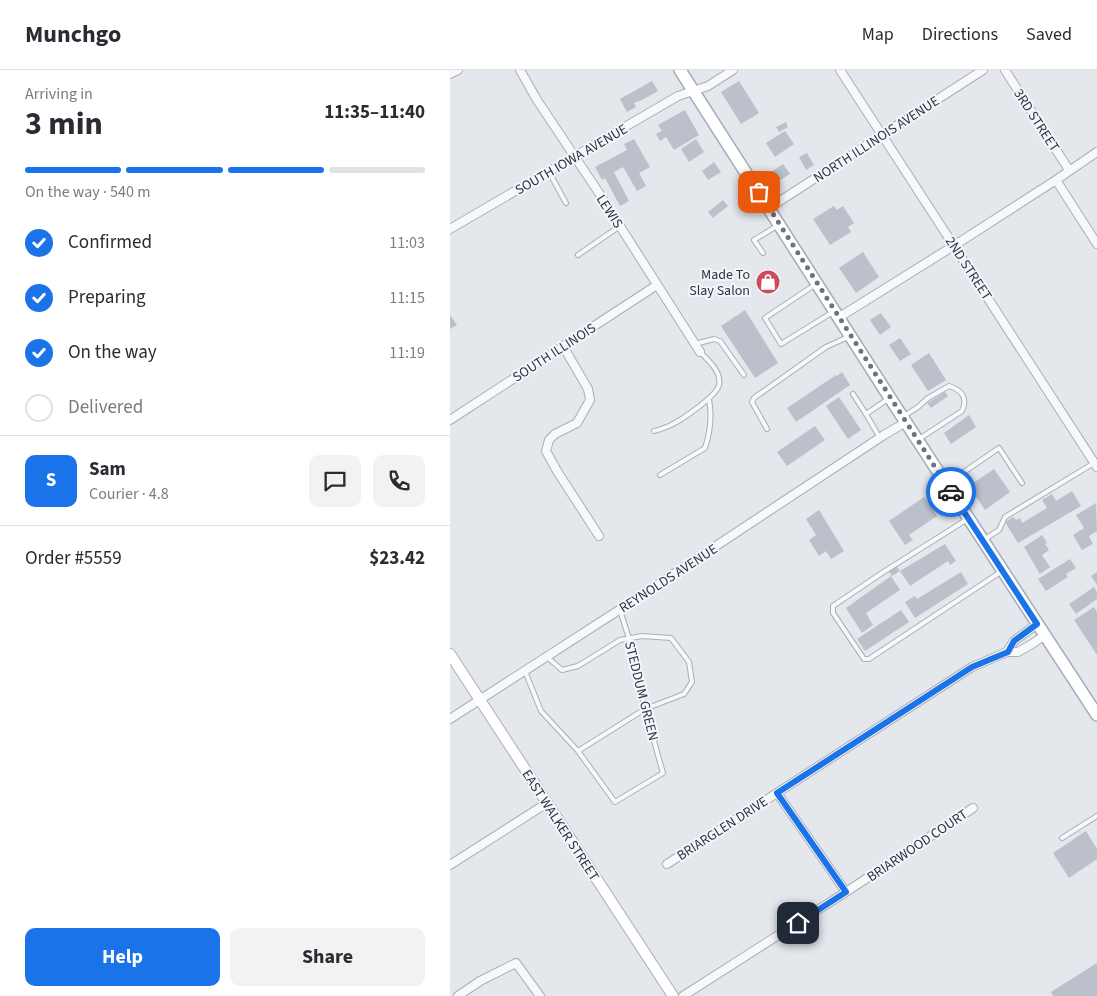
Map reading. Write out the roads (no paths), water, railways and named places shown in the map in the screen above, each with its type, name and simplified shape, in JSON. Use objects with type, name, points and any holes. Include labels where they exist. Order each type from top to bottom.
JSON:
[{"type":"main road","points":[[680,70],[968,519],[1097,715]]},
{"type":"street","points":[[450,74],[458,70]]},
{"type":"street","name":"LEWIS","points":[[520,70],[537,100],[700,352]]},
{"type":"street","name":"SOUTH IOWA AVENUE","points":[[450,230],[678,96],[708,86],[733,70]]},
{"type":"street","name":"2ND STREET","points":[[840,70],[1096,465]]},
{"type":"street","name":"NORTH ILLINOIS AVENUE","points":[[769,208],[983,70]]},
{"type":"street","name":"3RD STREET","points":[[1004,70],[1069,170]]},
{"type":"street","points":[[837,314],[955,245],[1097,152]]},
{"type":"street","points":[[1056,180],[1097,244]]},
{"type":"street","name":"SOUTH ILLINOIS","points":[[450,420],[657,285]]},
{"type":"street","points":[[563,346],[588,389],[590,400],[577,423],[555,434],[549,440],[546,451],[599,536]]},
{"type":"street","name":"REYNOLDS AVENUE","points":[[450,719],[882,437],[904,420]]},
{"type":"street","name":"BRIARGLEN DRIVE","points":[[1008,652],[1014,641],[1037,624]]},
{"type":"street","name":"BRIARGLEN DRIVE","points":[[667,864],[972,667],[1008,652],[1018,652],[1045,635]]},
{"type":"street","name":"EAST WALKER STREET","points":[[450,654],[673,996]]},
{"type":"street","points":[[777,793],[846,892]]},
{"type":"street","points":[[450,865],[547,803]]},
{"type":"street","name":"BRIARWOOD COURT","points":[[684,996],[973,808]]},
{"type":"street","points":[[458,996],[480,981],[516,963],[540,996]]},
{"type":"lane","points":[[549,172],[566,203]]},
{"type":"lane","points":[[763,253],[754,240],[779,224]]},
{"type":"lane","points":[[578,255],[620,226]]},
{"type":"lane","points":[[816,283],[765,318],[781,344],[837,314]]},
{"type":"lane","points":[[767,429],[752,402],[754,398],[826,348],[850,336]]},
{"type":"lane","points":[[695,344],[714,339],[720,341],[744,375]]},
{"type":"lane","points":[[654,431],[669,426],[709,399],[719,386],[718,376],[714,368],[700,352]]},
{"type":"lane","points":[[904,420],[928,398],[949,386],[960,391],[965,400],[962,411],[917,440]]},
{"type":"lane","points":[[854,394],[882,437]]},
{"type":"lane","points":[[866,414],[890,398]]},
{"type":"lane","points":[[660,475],[705,448],[708,440],[710,420],[709,399]]},
{"type":"lane","points":[[946,484],[999,448],[1022,483]]},
{"type":"lane","points":[[983,541],[999,530],[1005,517],[1096,465]]},
{"type":"lane","points":[[968,519],[833,606],[832,613],[864,659],[869,660],[1003,571]]},
{"type":"lane","name":"STEDDUM GREEN","points":[[578,751],[615,802],[663,773],[645,709],[629,638],[619,610]]},
{"type":"lane","points":[[525,671],[541,710],[578,751],[645,709],[684,694],[692,682],[689,662],[671,638],[642,636],[620,640],[578,666],[562,670],[547,657]]},
{"type":"lane","points":[[1062,838],[1097,816]]},
{"type":"place","name":"Made To Slay Salon","points":[[768,282]]}]
